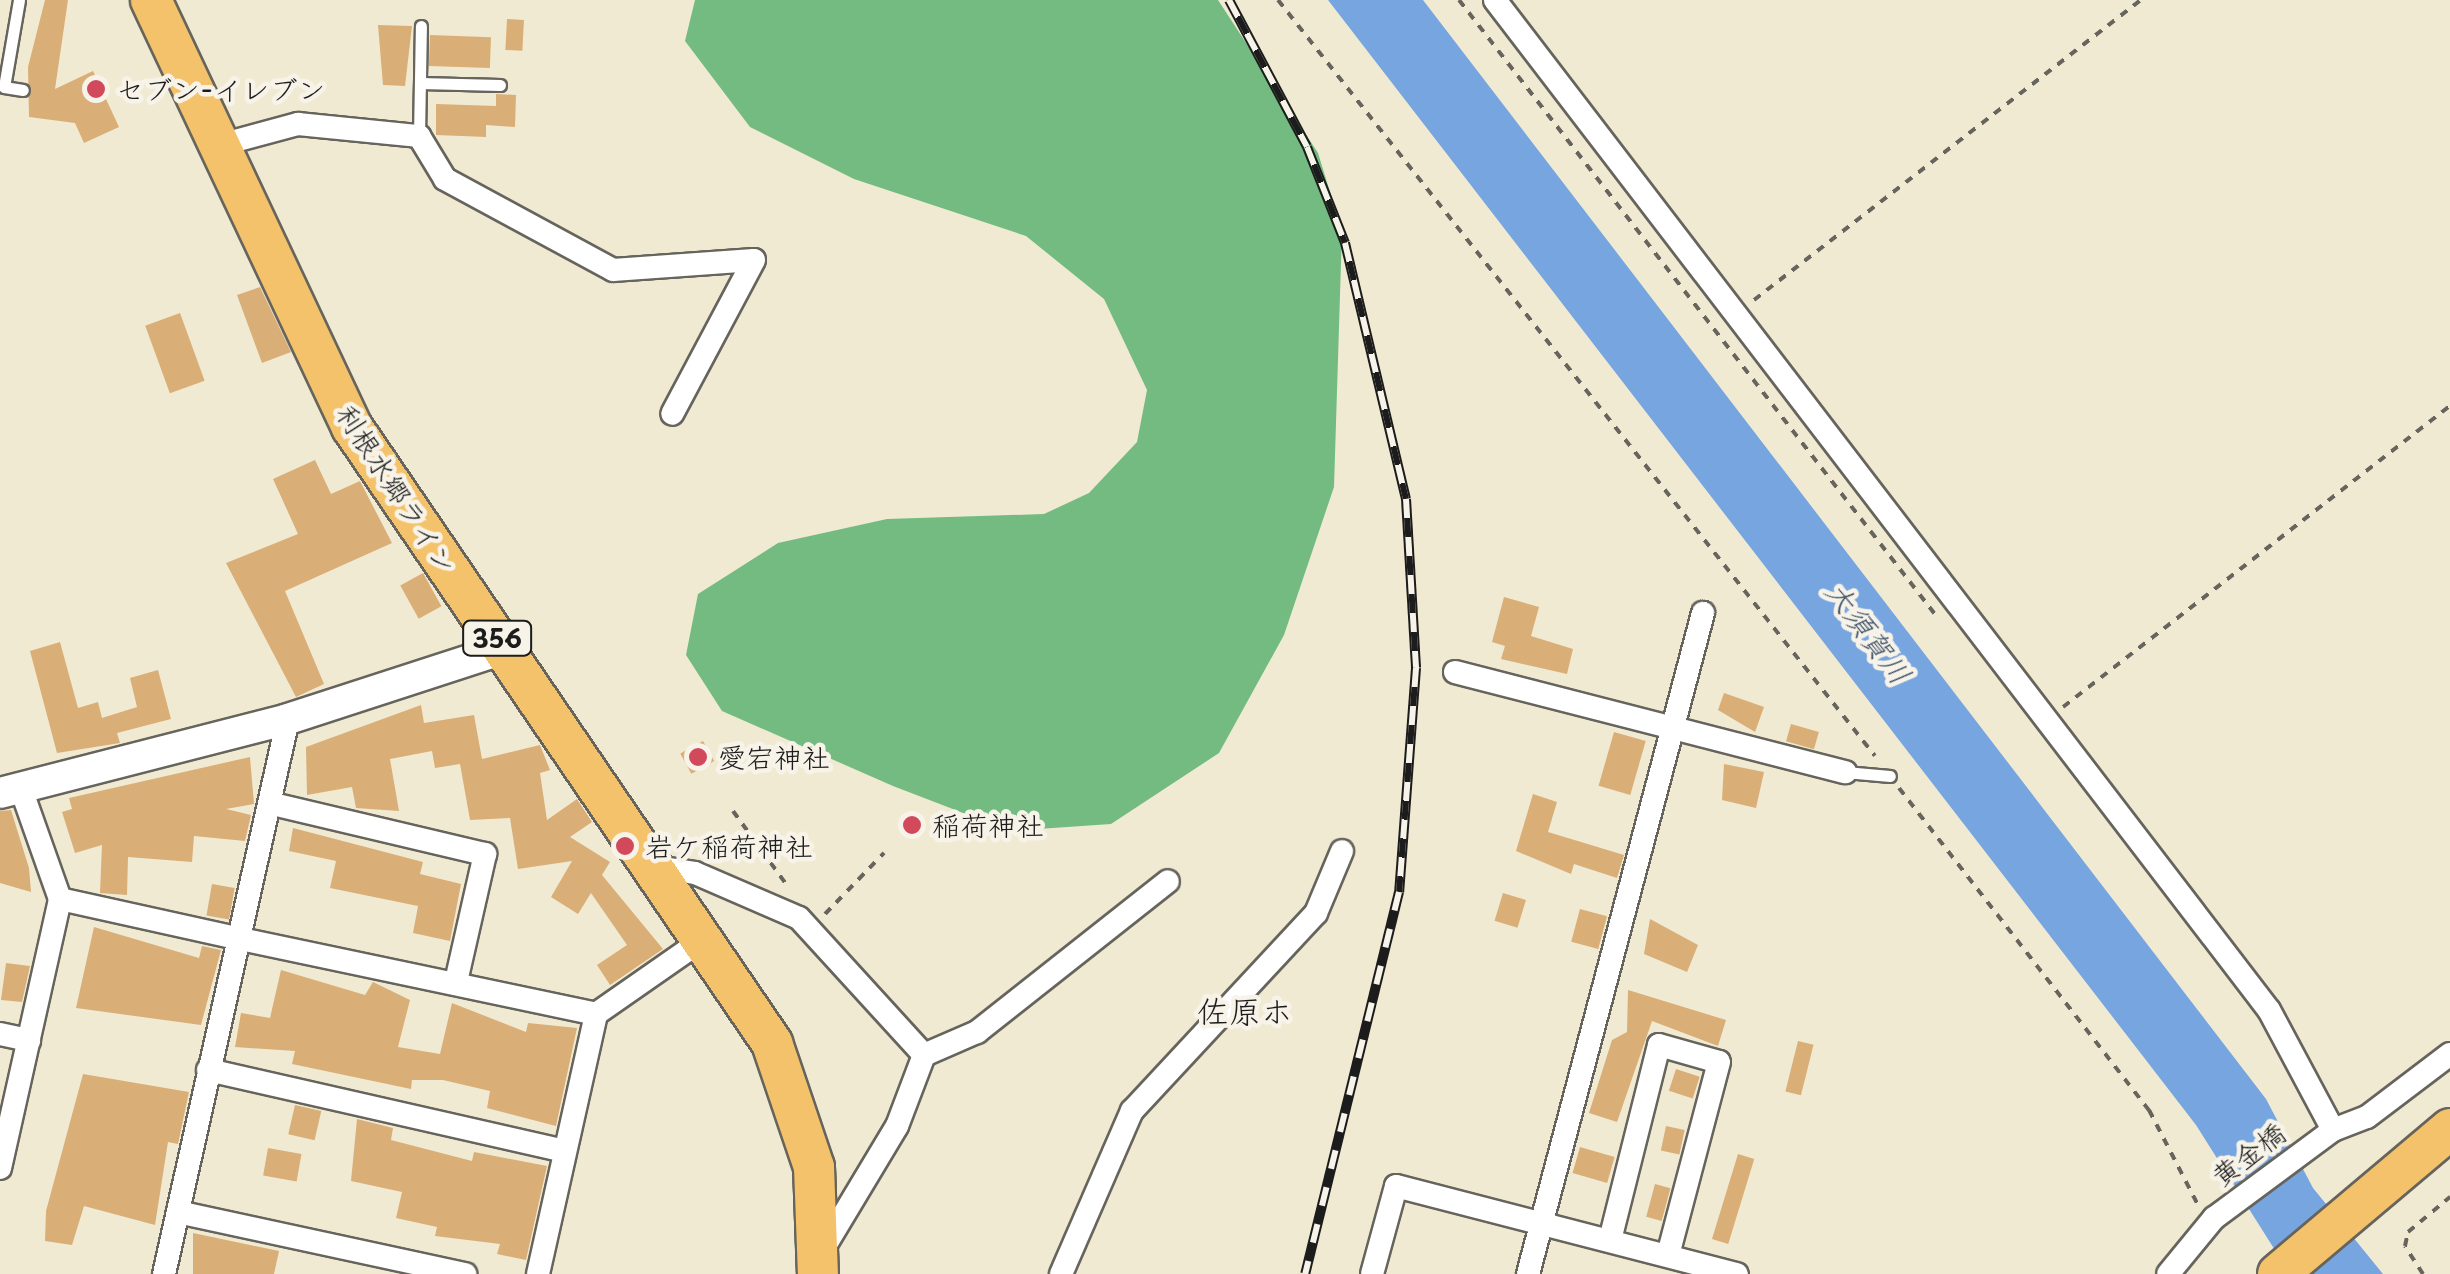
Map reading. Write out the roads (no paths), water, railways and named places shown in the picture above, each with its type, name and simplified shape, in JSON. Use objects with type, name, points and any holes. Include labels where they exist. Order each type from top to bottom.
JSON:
[{"type":"highway","name":"利根水郷ライン","points":[[151,0],[352,428],[705,938],[790,1082],[814,1167],[819,1264]]},
{"type":"highway","points":[[2278,1274],[2357,1203],[2450,1129]]},
{"type":"street","points":[[1496,0],[2051,716],[2269,1010],[2325,1135]]},
{"type":"street","points":[[220,145],[298,124],[419,136],[444,178],[613,270],[754,260],[672,414]]},
{"type":"street","points":[[1528,1274],[1703,613]]},
{"type":"street","points":[[0,1168],[60,898],[10,789],[288,719],[504,648]]},
{"type":"street","points":[[1455,672],[1845,772]]},
{"type":"street","points":[[164,1274],[236,938],[273,804],[288,719]]},
{"type":"street","points":[[273,804],[485,854],[456,982]]},
{"type":"street","points":[[1061,1274],[1132,1111],[1316,913],[1342,851]]},
{"type":"street","points":[[656,866],[694,873],[806,923],[924,1055]]},
{"type":"street","points":[[819,1264],[889,1142],[924,1055],[1015,1005],[1168,881]]},
{"type":"street","points":[[60,898],[596,1014]]},
{"type":"street","points":[[538,1274],[596,1014],[705,938]]},
{"type":"street","points":[[0,1034],[29,1040]]},
{"type":"street","points":[[1610,1240],[1659,1045],[1718,1062],[1668,1255]]},
{"type":"street","name":"黄金橋","points":[[2168,1274],[2208,1224],[2325,1135],[2367,1117],[2450,1054]]},
{"type":"street","points":[[208,1070],[564,1151]]},
{"type":"street","points":[[1372,1274],[1396,1186],[1737,1274]]},
{"type":"street","points":[[178,1212],[465,1274]]},
{"type":"lane","points":[[19,0],[4,87],[23,90]]},
{"type":"lane","points":[[419,136],[421,26]]},
{"type":"lane","points":[[420,83],[500,85]]},
{"type":"lane","points":[[1845,772],[1890,776]]},
{"type":"water","name":"大須賀川","points":[[1328,0],[1423,0],[2266,1099],[2313,1188],[2383,1274],[2290,1274],[2196,1125]]},
{"type":"railway","points":[[1229,0],[1307,147],[1345,243],[1406,499],[1416,668],[1399,892],[1305,1274]]},
{"type":"place","name":"セブン-イレブン","points":[[96,89]]},
{"type":"place","name":"愛宕神社","points":[[698,757]]},
{"type":"place","name":"稲荷神社","points":[[912,825]]},
{"type":"place","name":"岩ケ稲荷神社","points":[[625,846]]},
{"type":"district","name":"佐原ホ","points":[[1245,1010]]}]
